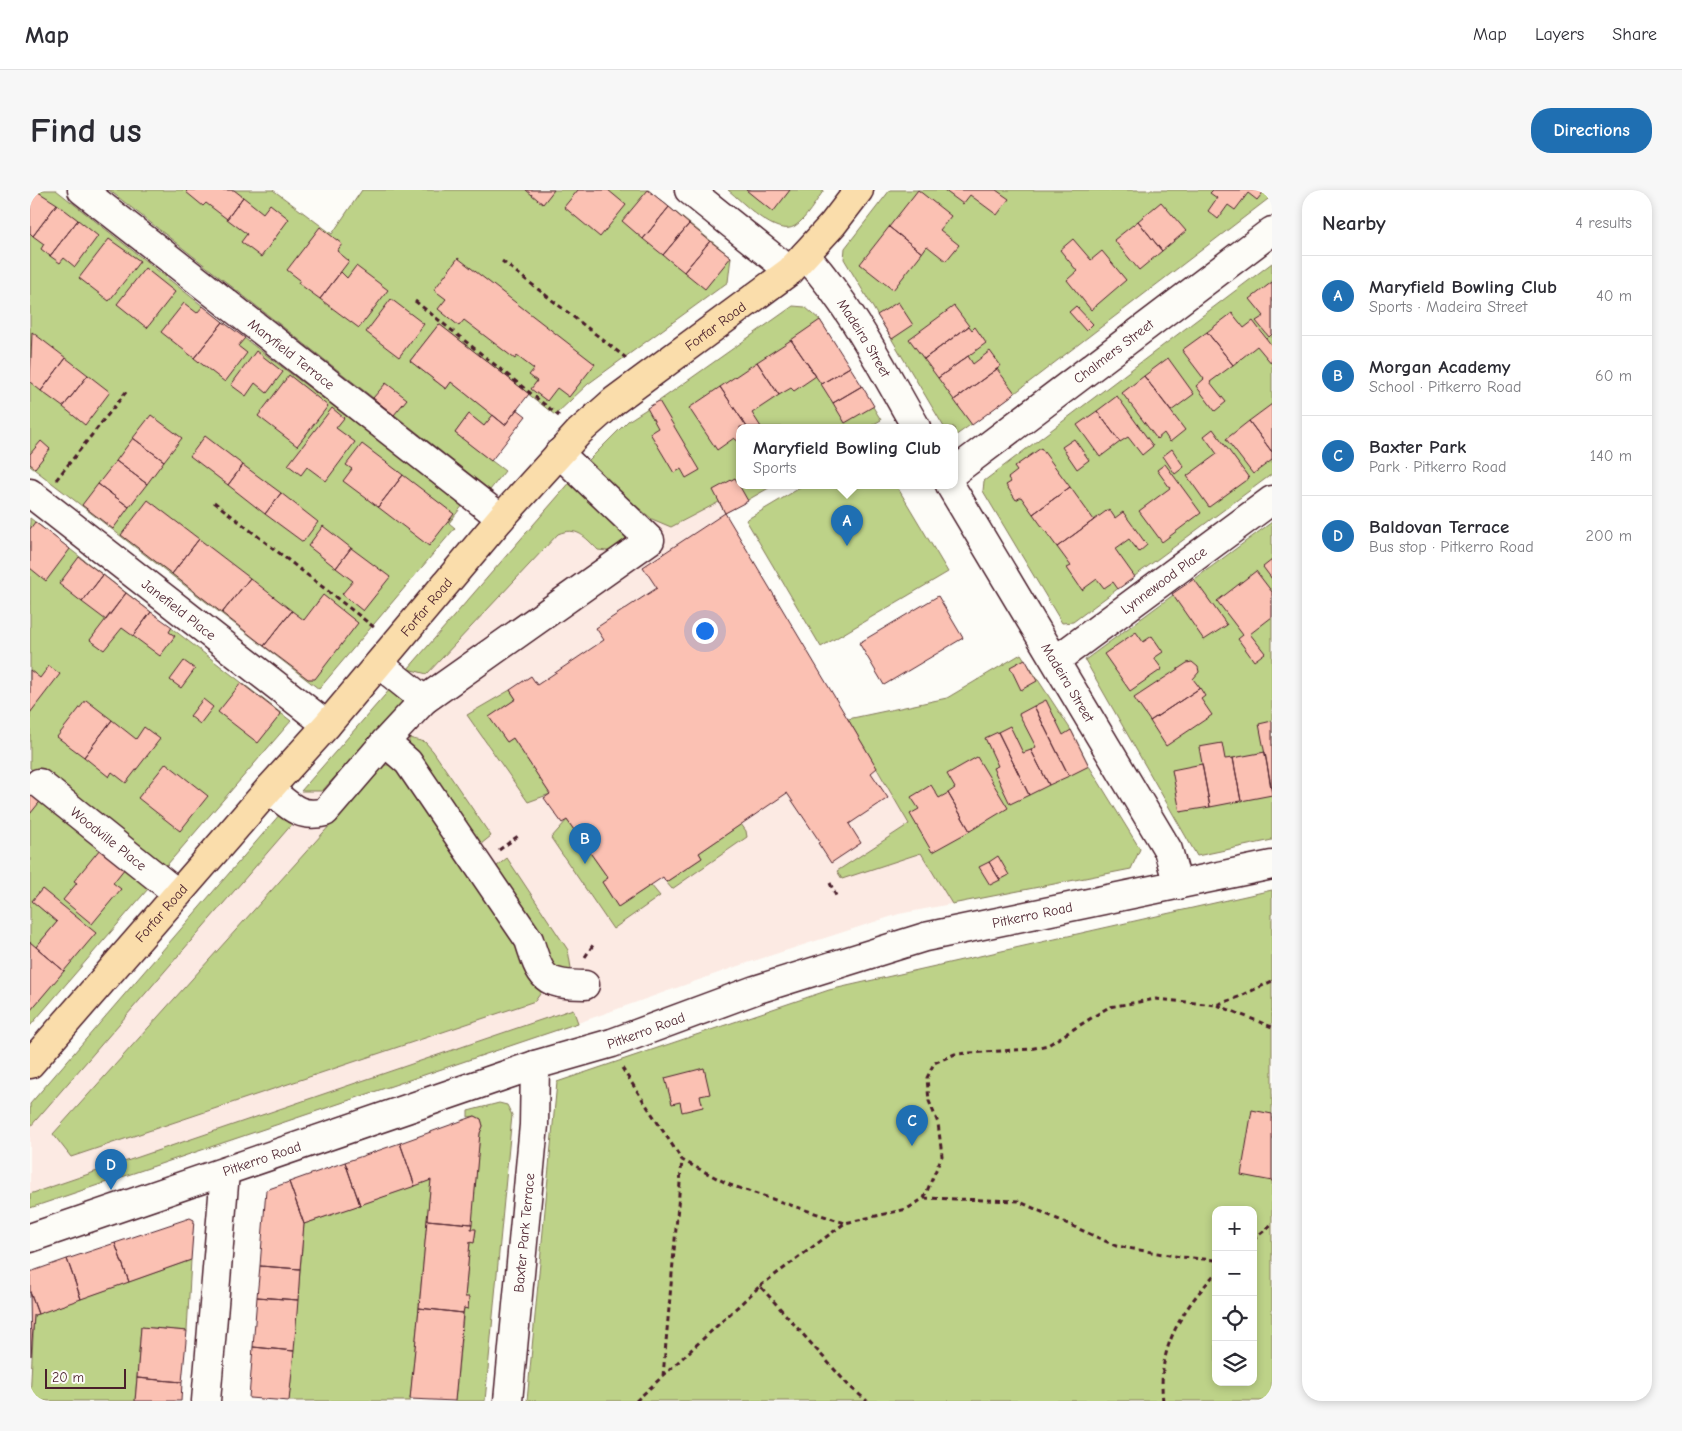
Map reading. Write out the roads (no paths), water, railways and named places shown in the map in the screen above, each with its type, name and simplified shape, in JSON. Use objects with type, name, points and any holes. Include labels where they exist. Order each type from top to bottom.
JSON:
[{"type":"main road","name":"Forfar Road","points":[[30,1064],[327,725],[501,518],[559,453],[579,432],[648,375],[798,263],[859,190]]},
{"type":"street","name":"Maryfield Terrace","points":[[82,190],[501,518]]},
{"type":"street","name":"Madeira Street","points":[[689,190],[798,263],[826,279],[846,307],[914,424]]},
{"type":"street","name":"Chalmers Street","points":[[958,469],[1272,231]]},
{"type":"street","points":[[269,789],[295,810],[311,816],[326,812],[385,742],[424,700],[650,540],[559,453]]},
{"type":"street","name":"Madeira Street","points":[[952,489],[1168,850],[1178,884]]},
{"type":"street","name":"Janefield Place","points":[[35,497],[327,725]]},
{"type":"street","name":"Lynnewood Place","points":[[1056,660],[1272,500]]},
{"type":"street","points":[[387,654],[424,700]]},
{"type":"street","points":[[385,742],[408,762],[529,940],[538,970],[549,981],[566,985],[585,985]]},
{"type":"street","name":"Woodville Place","points":[[39,783],[178,894]]},
{"type":"street","name":"Pitkerro Road","points":[[30,1238],[535,1065],[612,1043],[755,990],[925,937],[1272,865]]},
{"type":"street","name":"Baxter Park Terrace","points":[[508,1401],[534,1125],[535,1065]]},
{"type":"street","points":[[206,1401],[224,1172]]},
{"type":"place","name":"Maryfield Bowling Club","points":[[847,546]]},
{"type":"place","name":"Morgan Academy","points":[[585,864]]},
{"type":"place","name":"Baxter Park","points":[[912,1146]]},
{"type":"place","name":"Baldovan Terrace","points":[[111,1190]]}]
